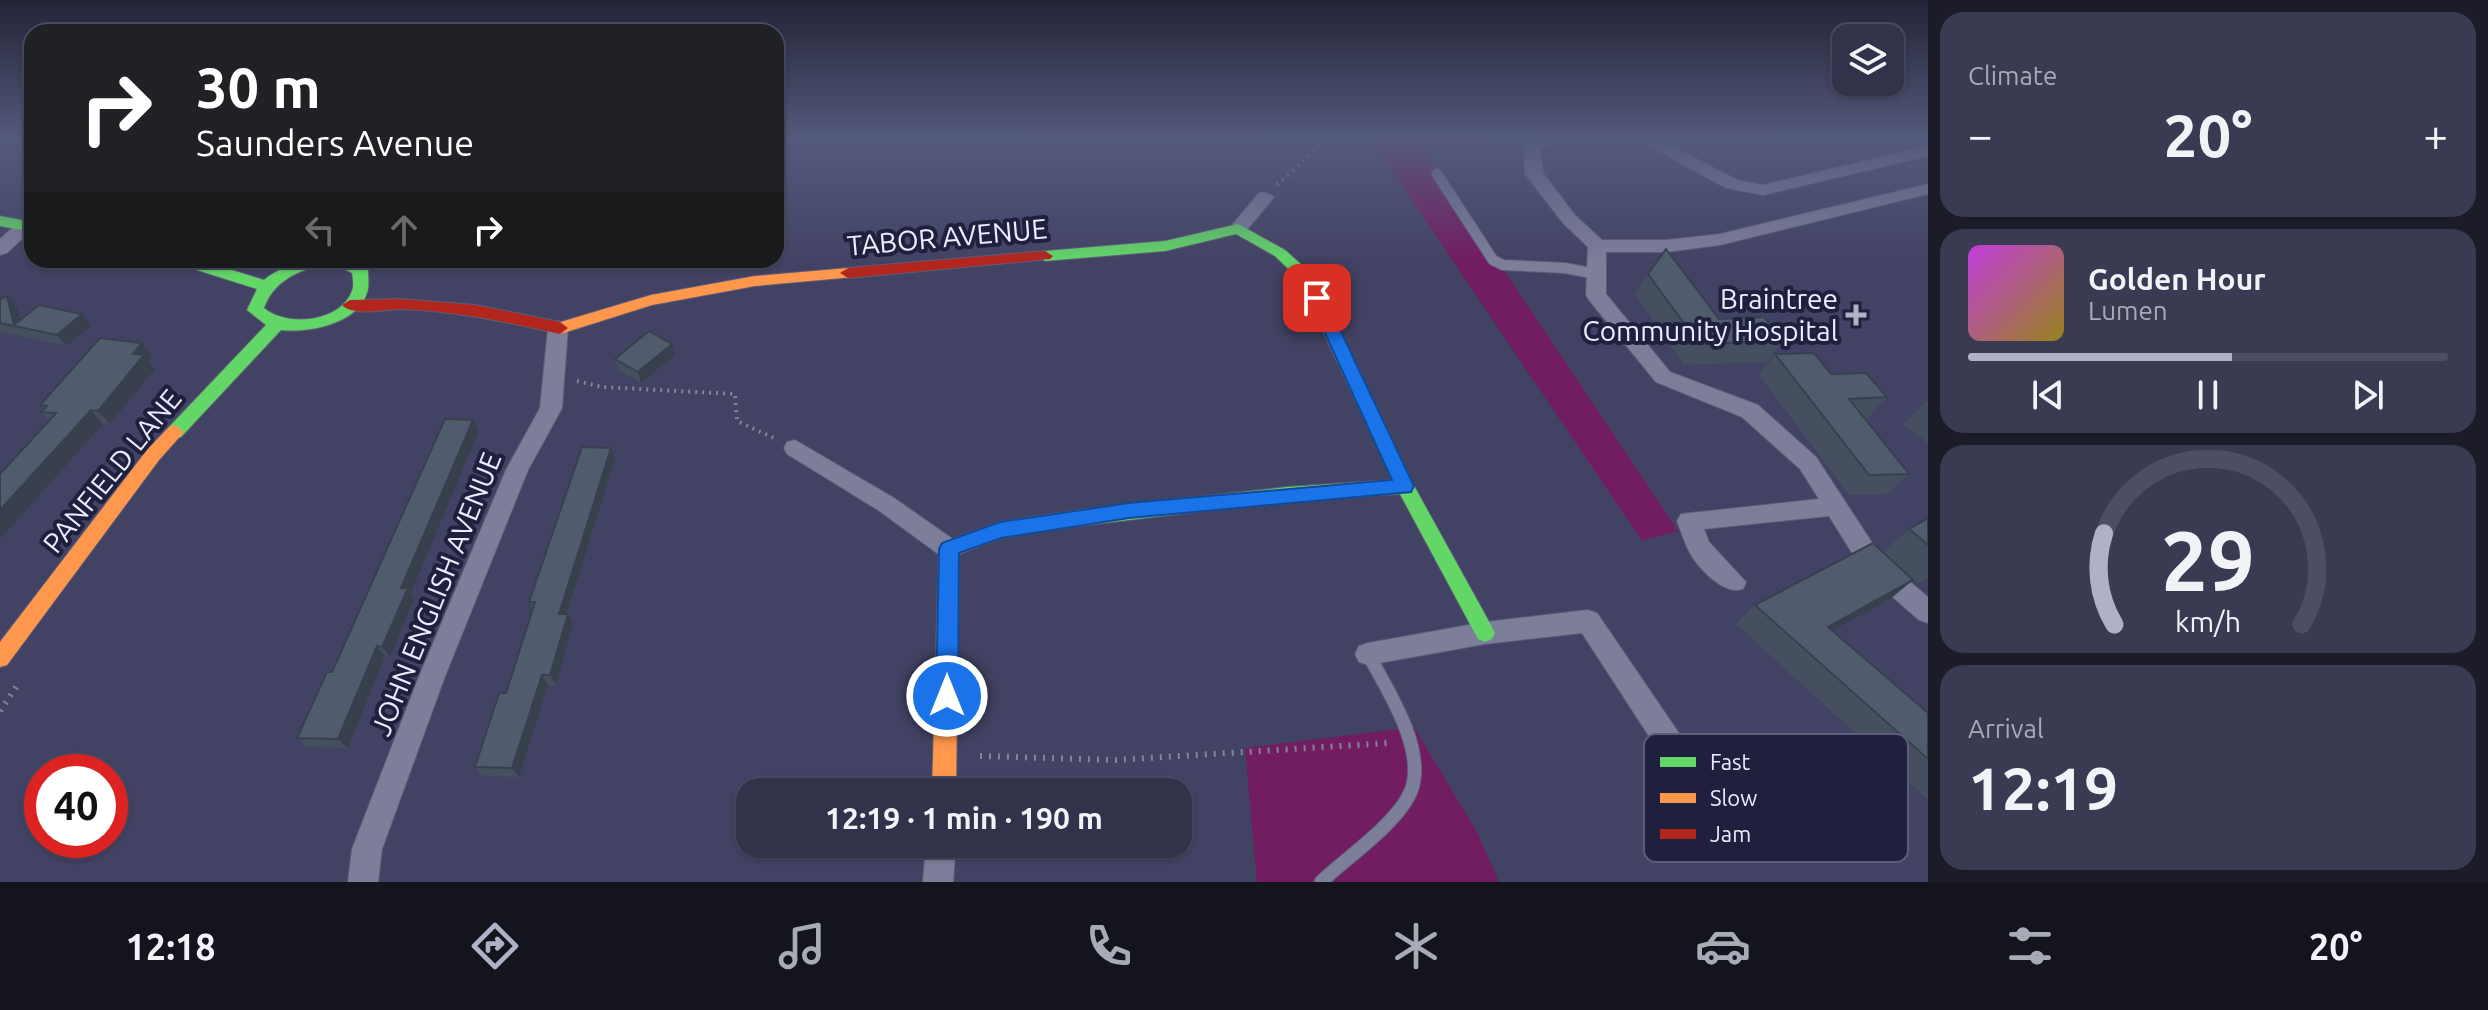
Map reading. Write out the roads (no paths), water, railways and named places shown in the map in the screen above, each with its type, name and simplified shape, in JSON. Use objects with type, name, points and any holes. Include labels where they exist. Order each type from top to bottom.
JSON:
[{"type":"street","points":[[1538,179],[1569,219],[1597,246],[1687,245],[1824,217],[1892,196],[1928,189]]},
{"type":"street","points":[[1723,179],[1763,190],[1809,179]]},
{"type":"street","points":[[1265,197],[1238,229],[1280,253],[1305,275],[1405,486],[1485,633]]},
{"type":"street","points":[[0,221],[24,225]]},
{"type":"street","name":"TABOR AVENUE","points":[[350,305],[401,304],[475,310],[558,328],[651,300],[755,281],[1165,246],[1238,229]]},
{"type":"street","points":[[0,249],[24,230]]},
{"type":"street","points":[[1597,246],[1596,295],[1663,377],[1750,411],[1808,463],[1873,565],[1928,612]]},
{"type":"street","points":[[208,268],[265,286]]},
{"type":"street","points":[[295,268],[265,286],[257,299],[255,310],[261,319],[275,326],[314,324],[350,305],[361,293],[364,281],[356,268]]},
{"type":"street","name":"PANFIELD LANE","points":[[0,658],[153,455],[275,326]]},
{"type":"street","name":"JOHN ENGLISH AVENUE","points":[[363,882],[367,849],[420,707],[517,470],[551,408],[558,328]]},
{"type":"street","points":[[795,448],[886,504],[949,549]]},
{"type":"street","points":[[949,549],[1000,530],[1129,511],[1287,494],[1405,486]]},
{"type":"street","points":[[1734,582],[1699,548],[1689,521],[1836,506]]},
{"type":"street","points":[[945,778],[949,549]]},
{"type":"street","points":[[1368,654],[1485,633],[1588,621],[1663,734]]},
{"type":"street","points":[[938,882],[940,858]]},
{"type":"lane","points":[[1440,179],[1493,260],[1503,265],[1565,268],[1596,274]]},
{"type":"lane","points":[[1321,882],[1394,814],[1412,789],[1414,757],[1401,720],[1368,654]]},
{"type":"place","name":"Braintree Community Hospital","points":[[1856,315]]}]
